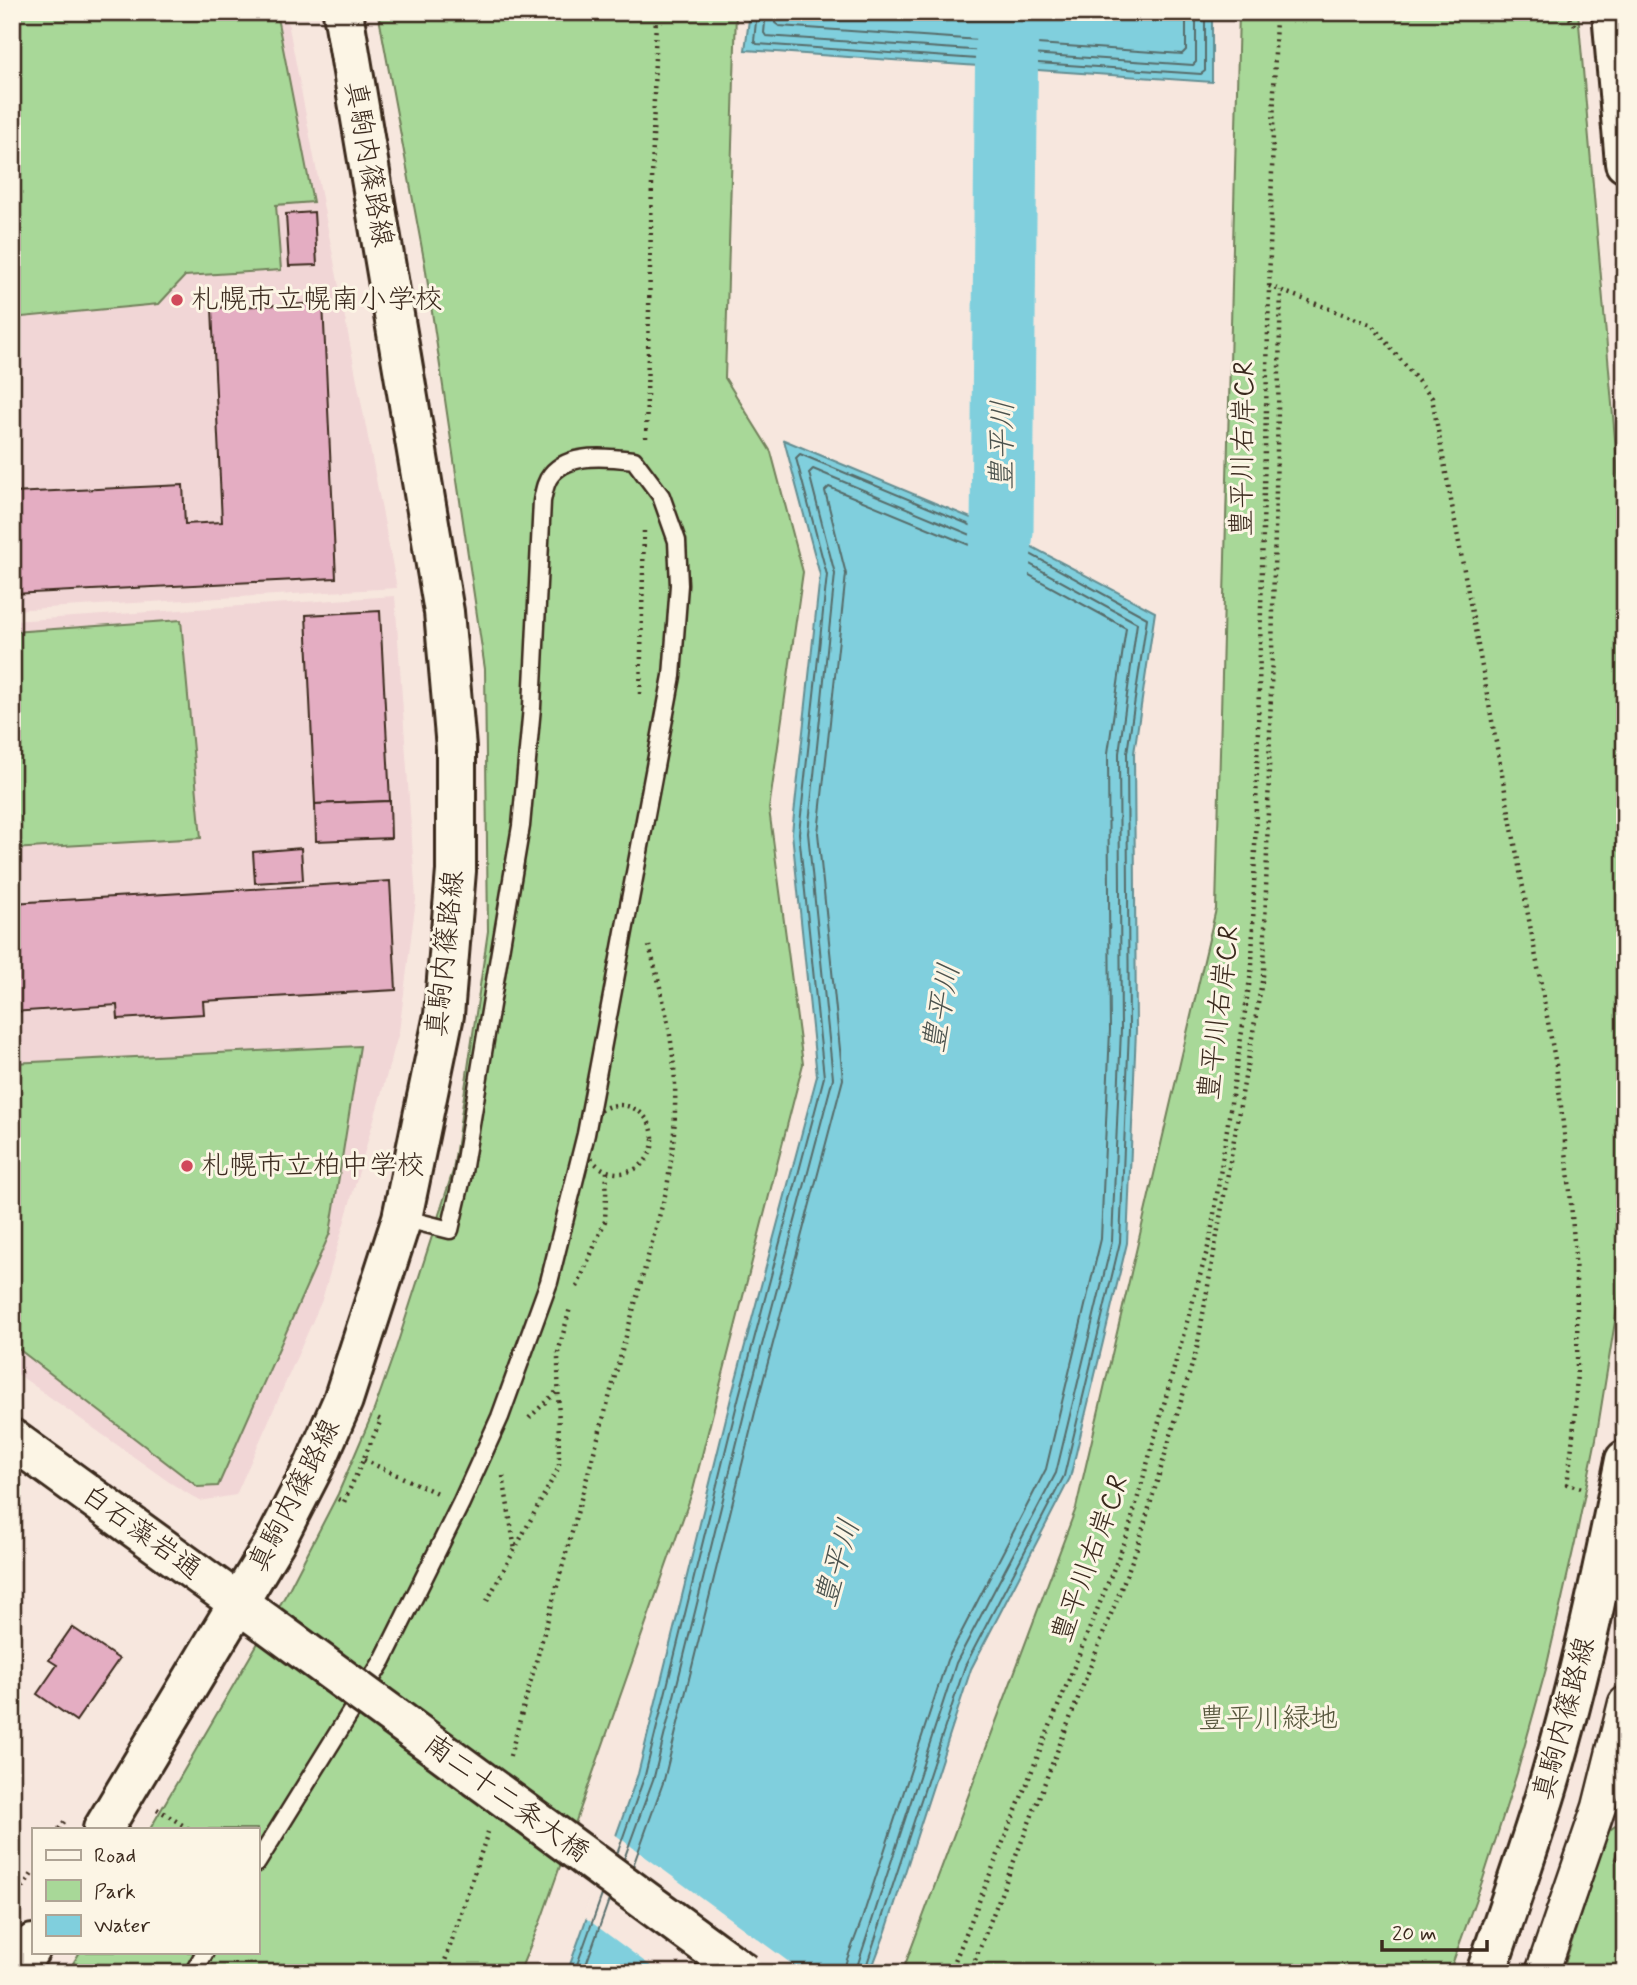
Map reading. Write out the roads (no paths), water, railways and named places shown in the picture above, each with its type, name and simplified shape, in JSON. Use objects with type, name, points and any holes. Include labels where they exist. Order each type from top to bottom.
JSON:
[{"type":"main road","name":"真駒内篠路線","points":[[104,1828],[276,1540],[314,1466],[343,1400],[402,1218],[444,1015],[456,871],[456,748],[444,612],[343,12]]},
{"type":"main road","points":[[1612,12],[1625,163]]},
{"type":"main road","name":"白石藻岩通","points":[[12,1440],[269,1625]]},
{"type":"main road","name":"真駒内篠路線","points":[[1486,1973],[1549,1785],[1601,1581],[1625,1460]]},
{"type":"main road","name":"南二十二条大橋","points":[[269,1625],[744,1973]]},
{"type":"main road","points":[[16,1973],[32,1946]]},
{"type":"street","points":[[1542,1973],[1612,1810],[1625,1703]]},
{"type":"lane","points":[[259,1860],[383,1660],[500,1417],[549,1282],[586,1134],[672,676],[679,585],[677,541],[661,496],[634,460],[578,460],[551,473],[546,483],[542,501],[532,707],[521,826],[461,1178],[450,1230],[402,1218]]},
{"type":"lane","points":[[193,1973],[204,1954]]},
{"type":"water","points":[[750,12],[1212,12],[1212,82],[745,50]]},
{"type":"water","points":[[784,440],[1002,531],[1155,612],[1134,753],[1136,1030],[1127,1243],[1070,1478],[971,1669],[870,1973],[567,1973],[638,1774],[732,1394],[817,1076],[792,833],[820,575]]},
{"type":"waterway","name":"豊平川","points":[[993,615],[1002,531],[1007,12]]},
{"type":"place","name":"札幌市立幌南小学校","points":[[177,300]]},
{"type":"place","name":"札幌市立柏中学校","points":[[187,1166]]},
{"type":"park label","name":"豊平川緑地","points":[[1268,1719]]}]
